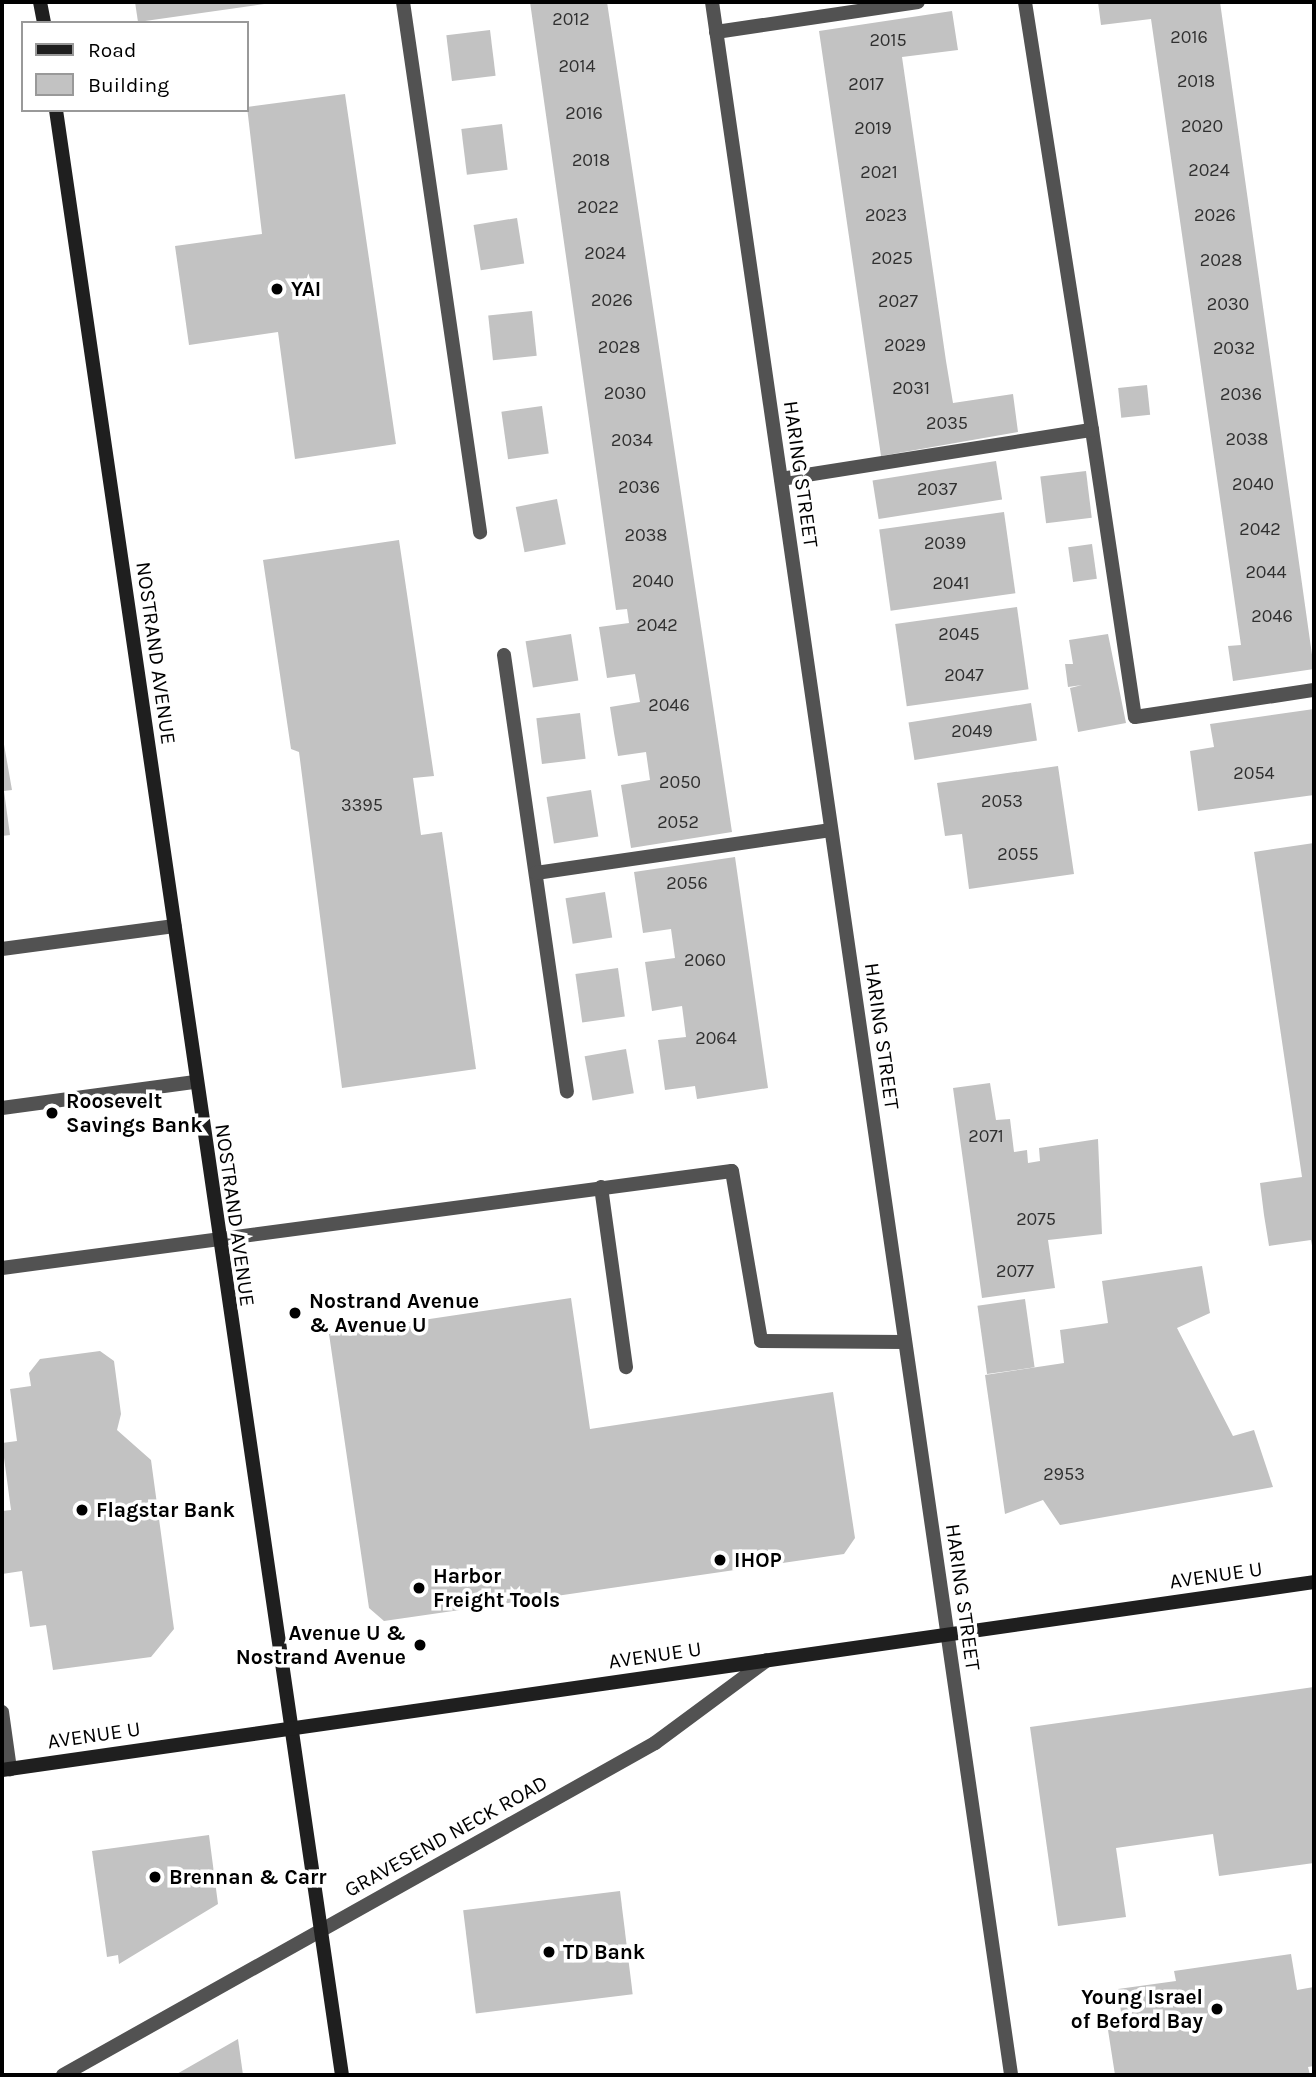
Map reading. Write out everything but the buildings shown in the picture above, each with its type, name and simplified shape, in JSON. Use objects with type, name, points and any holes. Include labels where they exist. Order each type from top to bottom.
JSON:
[{"type":"main road","points":[[40,2],[44,21]]},
{"type":"main road","name":"NOSTRAND AVENUE","points":[[56,112],[217,1240],[342,2075]]},
{"type":"main road","name":"AVENUE U","points":[[6,1770],[1314,1582]]},
{"type":"street","points":[[403,2],[480,532]]},
{"type":"street","name":"HARING STREET","points":[[712,2],[1011,2075]]},
{"type":"street","points":[[716,32],[918,2]]},
{"type":"street","points":[[1025,2],[1093,430],[1135,717],[1314,690]]},
{"type":"street","points":[[780,479],[1093,430]]},
{"type":"street","points":[[504,655],[567,1091]]},
{"type":"street","points":[[536,873],[831,830]]},
{"type":"street","points":[[2,948],[174,926]]},
{"type":"street","points":[[2,1108],[195,1082]]},
{"type":"street","points":[[2,1268],[732,1171],[761,1341],[905,1342]]},
{"type":"street","points":[[601,1187],[626,1367]]},
{"type":"street","name":"GRAVESEND NECK ROAD","points":[[63,2075],[655,1743],[767,1660]]},
{"type":"street","points":[[2,1712],[6,1770]]},
{"type":"place","name":"YAI","points":[[277,289]]},
{"type":"place","name":"Roosevelt Savings Bank","points":[[52,1113]]},
{"type":"place","name":"Nostrand Avenue & Avenue U","points":[[295,1313]]},
{"type":"place","name":"Flagstar Bank","points":[[82,1510]]},
{"type":"place","name":"IHOP","points":[[720,1560]]},
{"type":"place","name":"Harbor Freight Tools","points":[[419,1588]]},
{"type":"place","name":"Avenue U & Nostrand Avenue","points":[[420,1645]]},
{"type":"place","name":"Brennan & Carr","points":[[155,1877]]},
{"type":"place","name":"TD Bank","points":[[549,1952]]},
{"type":"place","name":"Young Israel of Beford Bay","points":[[1217,2009]]}]
